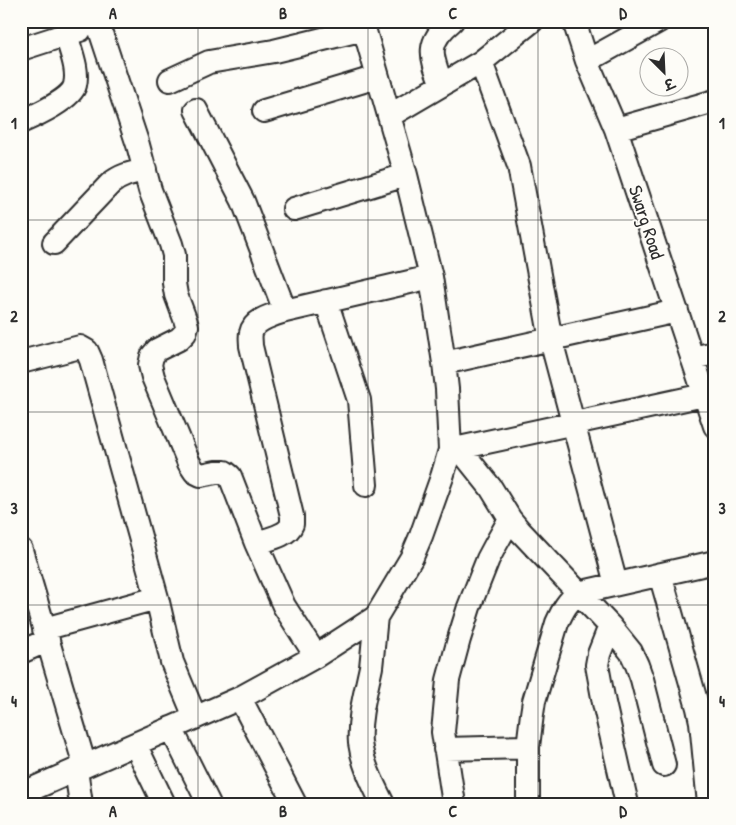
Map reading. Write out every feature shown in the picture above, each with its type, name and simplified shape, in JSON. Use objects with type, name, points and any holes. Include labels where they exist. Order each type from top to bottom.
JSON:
[{"type":"street","points":[[442,85],[433,61],[432,50],[440,32],[452,21]]},
{"type":"street","points":[[389,116],[481,62],[532,21]]},
{"type":"street","name":"Swarg Road","points":[[574,21],[587,61],[616,129],[715,426]]},
{"type":"street","points":[[587,61],[659,21]]},
{"type":"street","points":[[23,43],[61,31],[103,23],[150,190],[171,244],[174,255],[176,295],[187,326],[185,333],[179,339],[157,350],[152,356],[150,365],[153,377],[189,463],[195,472],[201,475],[225,472],[230,476],[256,543],[284,606],[316,656]]},
{"type":"street","points":[[21,794],[240,698],[316,656],[376,617],[412,557],[454,449],[431,277],[406,175],[363,25],[274,51],[209,62],[170,80]]},
{"type":"street","points":[[21,122],[69,95],[75,86],[74,66],[61,31]]},
{"type":"street","points":[[481,62],[518,166],[551,340],[616,584]]},
{"type":"street","points":[[264,111],[377,76]]},
{"type":"street","points":[[616,129],[715,101]]},
{"type":"street","points":[[196,110],[243,201],[285,311]]},
{"type":"street","points":[[54,243],[118,177],[145,170]]},
{"type":"street","points":[[294,209],[406,175]]},
{"type":"street","points":[[256,543],[287,531],[292,524],[292,516],[251,346],[250,334],[253,327],[260,320],[285,311],[431,277]]},
{"type":"street","points":[[326,302],[359,400],[366,485]]},
{"type":"street","points":[[444,363],[677,311]]},
{"type":"street","points":[[21,362],[80,347],[87,351],[157,598],[172,662],[195,717]]},
{"type":"street","points":[[692,358],[715,353]]},
{"type":"street","points":[[454,449],[704,395]]},
{"type":"street","points":[[454,449],[491,488],[510,519],[520,531],[610,626],[631,652],[637,666],[664,764]]},
{"type":"street","points":[[454,804],[442,732],[448,680],[469,607],[482,574],[510,519]]},
{"type":"street","points":[[21,550],[46,634],[80,768],[81,804]]},
{"type":"street","points":[[528,804],[528,747],[534,701],[552,639],[569,601],[578,593],[715,562]]},
{"type":"street","points":[[660,574],[706,705],[701,722],[709,804]]},
{"type":"street","points":[[21,652],[46,634],[157,598]]},
{"type":"street","points":[[376,617],[373,653],[360,727],[360,742],[368,772],[383,804]]},
{"type":"street","points":[[610,626],[599,654],[597,665],[627,804]]},
{"type":"street","points":[[240,698],[295,804]]},
{"type":"street","points":[[171,728],[209,804]]},
{"type":"street","points":[[135,744],[164,804]]},
{"type":"street","points":[[445,749],[528,747]]}]
